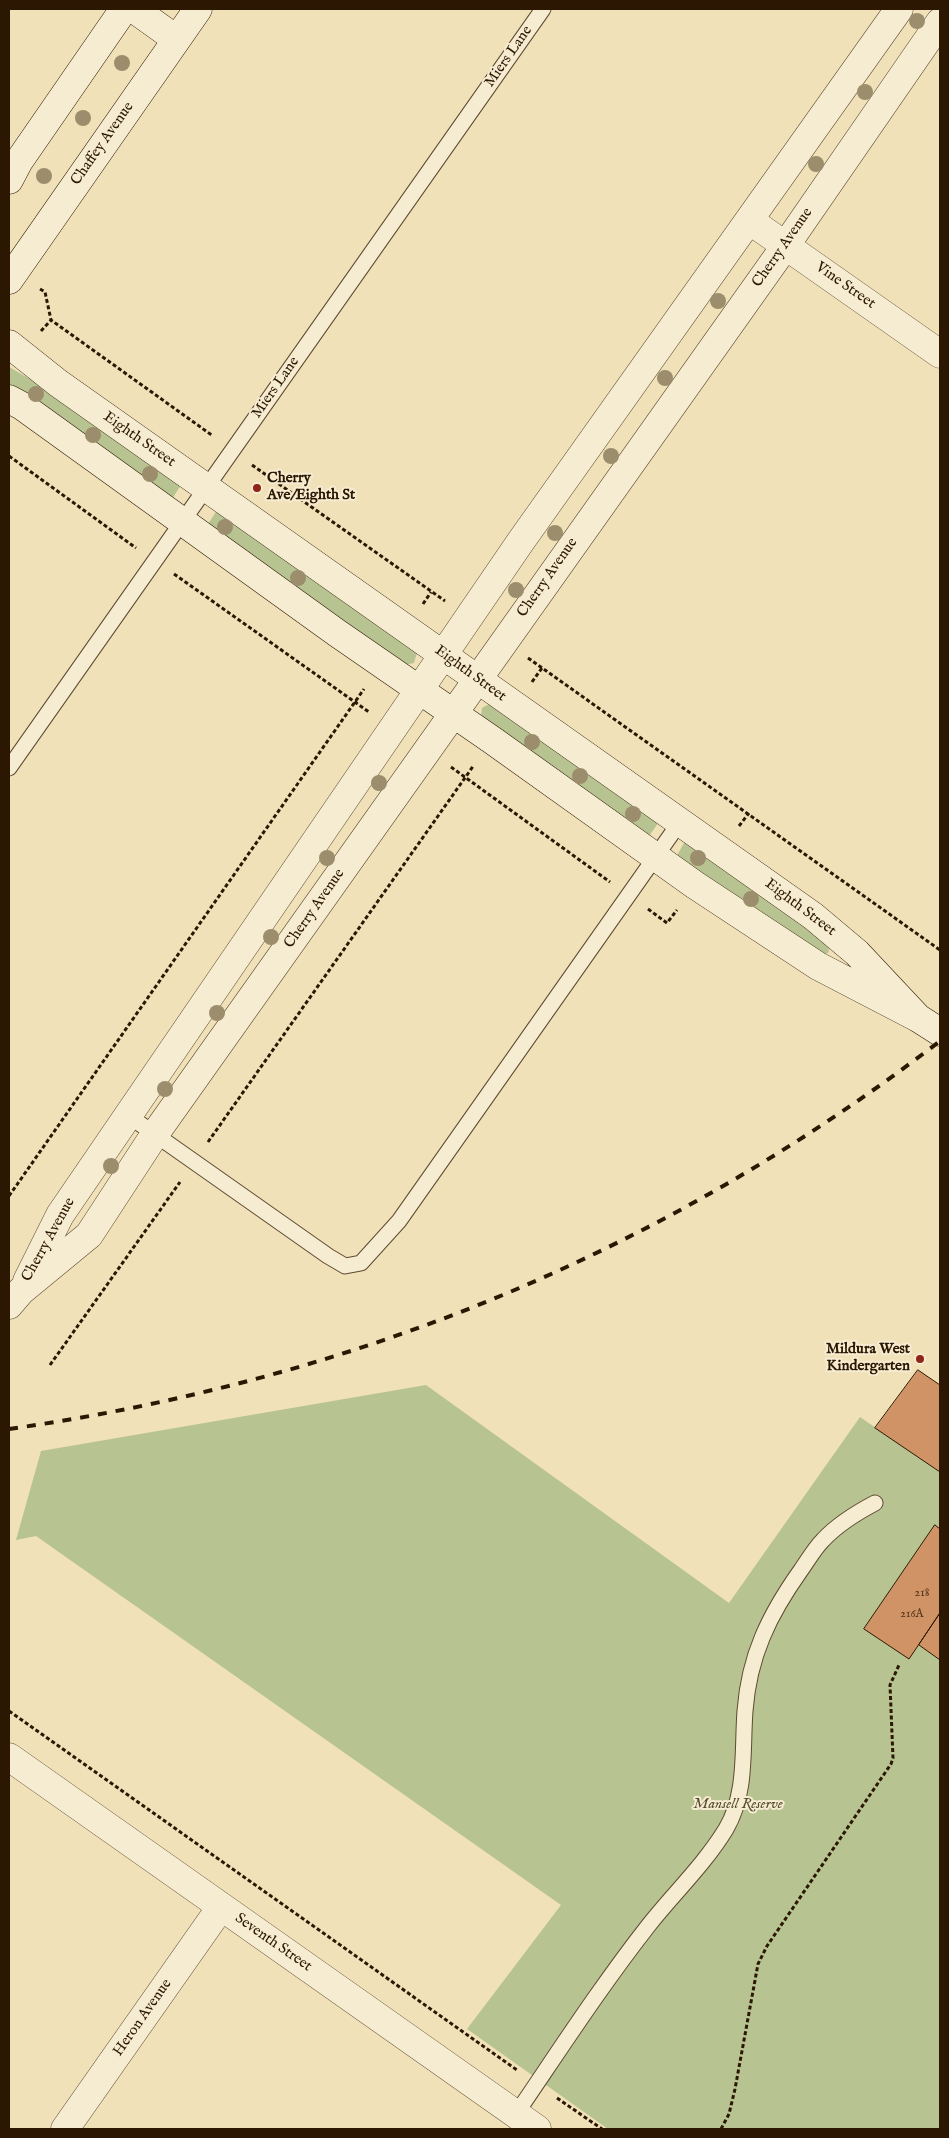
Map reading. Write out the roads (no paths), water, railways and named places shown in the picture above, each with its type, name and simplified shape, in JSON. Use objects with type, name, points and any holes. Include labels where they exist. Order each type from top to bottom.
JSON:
[{"type":"street","points":[[9,180],[19,161],[124,9]]},
{"type":"street","points":[[134,9],[176,39]]},
{"type":"street","name":"Chaffey Avenue","points":[[9,280],[198,9]]},
{"type":"street","name":"Cherry Avenue","points":[[15,1298],[60,1216],[443,654],[899,9]]},
{"type":"street","name":"Cherry Avenue","points":[[15,1298],[89,1235],[155,1134],[786,245],[940,22]]},
{"type":"street","name":"Vine Street","points":[[749,220],[940,354]]},
{"type":"street","name":"Eighth Street","points":[[9,344],[58,383],[813,916],[841,938],[929,1025]]},
{"type":"street","name":"Eighth Street","points":[[9,399],[22,406],[382,664],[657,856],[695,885],[794,952],[929,1025]]},
{"type":"street","name":"Seventh Street","points":[[9,1757],[527,2122]]},
{"type":"street","name":"Heron Avenue","points":[[65,2129],[221,1907]]},
{"type":"lane","name":"Miers Lane","points":[[9,768],[543,9]]},
{"type":"lane","points":[[129,1116],[345,1266],[361,1263],[399,1221],[627,894],[657,856],[680,822]]},
{"type":"lane","points":[[527,2122],[537,2084],[649,1925],[697,1870],[726,1828],[737,1805],[744,1765],[745,1711],[750,1667],[761,1636],[782,1596],[822,1540],[848,1518],[875,1503]]},
{"type":"railway","points":[[9,1429],[137,1407],[261,1378],[382,1341],[500,1296],[615,1244],[726,1184],[835,1117],[940,1041]]},
{"type":"place","name":"Cherry Ave/Eighth St","points":[[257,488]]},
{"type":"place","name":"Mildura West Kindergarten","points":[[920,1359]]},
{"type":"park label","name":"Mansell Reserve","points":[[738,1805]]}]
